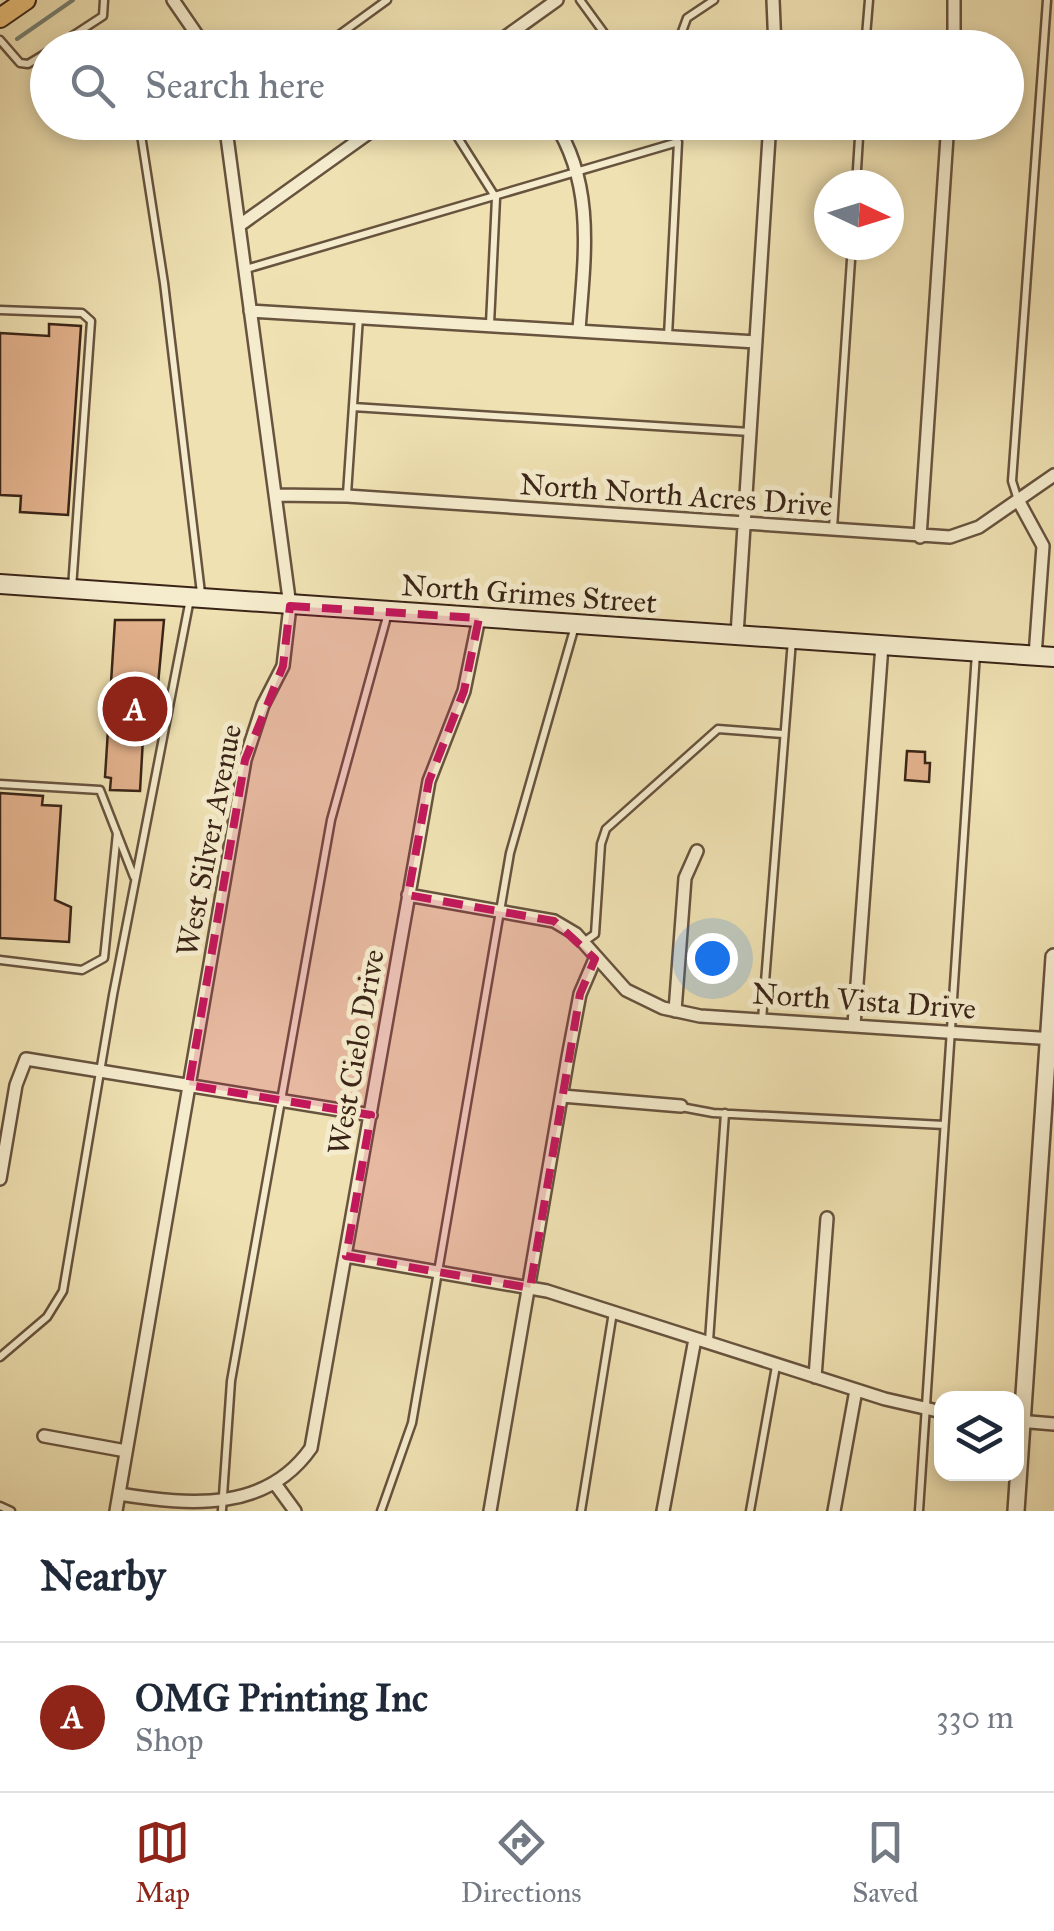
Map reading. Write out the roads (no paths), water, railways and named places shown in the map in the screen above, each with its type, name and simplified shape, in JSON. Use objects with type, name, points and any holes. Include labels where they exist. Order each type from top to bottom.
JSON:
[{"type":"main road","points":[[0,18],[26,0]]},
{"type":"main road","name":"North Grimes Street","points":[[0,584],[1045,656]]},
{"type":"street","points":[[173,0],[194,30]]},
{"type":"street","points":[[518,30],[558,0]]},
{"type":"street","points":[[773,0],[774,30]]},
{"type":"street","points":[[954,0],[954,30]]},
{"type":"street","name":"West Silver Avenue","points":[[116,1511],[244,760],[263,705],[283,666],[290,606],[228,140]]},
{"type":"street","points":[[240,225],[359,140]]},
{"type":"street","points":[[563,140],[578,172],[585,206],[579,330]]},
{"type":"street","points":[[737,635],[769,140]]},
{"type":"street","points":[[920,537],[947,140]]},
{"type":"street","points":[[250,310],[756,342]]},
{"type":"street","name":"North North Acres Drive","points":[[276,496],[347,496],[920,537],[965,534],[1054,475]]},
{"type":"street","points":[[1018,500],[1039,531],[1048,556],[1045,656]]},
{"type":"street","name":"West Cielo Drive","points":[[222,1510],[248,1504],[276,1485],[294,1472],[311,1448],[429,780],[464,691],[479,618]]},
{"type":"street","points":[[854,1026],[882,646]]},
{"type":"street","points":[[675,1011],[684,878],[698,851]]},
{"type":"street","points":[[408,896],[554,921],[584,942]]},
{"type":"street","name":"North Vista Drive","points":[[584,942],[594,959],[626,990],[675,1011],[1051,1038]]},
{"type":"street","points":[[1022,1391],[1051,1038],[1054,957]]},
{"type":"street","points":[[490,1511],[580,994],[594,959]]},
{"type":"street","points":[[0,1180],[16,1085],[26,1059],[370,1115]]},
{"type":"street","points":[[562,1096],[681,1106]]},
{"type":"street","points":[[816,1377],[826,1218]]},
{"type":"street","points":[[346,1256],[530,1288],[613,1310],[856,1390],[934,1410]]},
{"type":"street","points":[[664,1511],[695,1339]]},
{"type":"street","points":[[834,1511],[856,1390]]},
{"type":"street","points":[[1024,1421],[1054,1424]]},
{"type":"street","points":[[44,1436],[126,1451]]},
{"type":"street","points":[[1016,1511],[1017,1481]]},
{"type":"street","points":[[276,1485],[295,1511]]},
{"type":"street","points":[[119,1494],[222,1510]]},
{"type":"lane","points":[[82,30],[103,16],[104,0]]},
{"type":"lane","points":[[346,30],[387,0]]},
{"type":"lane","points":[[580,0],[601,30]]},
{"type":"lane","points":[[682,30],[686,18],[714,0]]},
{"type":"lane","points":[[866,30],[869,0]]},
{"type":"lane","points":[[1018,500],[1012,481],[1047,0]]},
{"type":"lane","points":[[0,40],[20,63],[30,63]]},
{"type":"lane","points":[[0,1357],[58,1304],[135,879],[196,599],[164,283],[142,140]]},
{"type":"lane","points":[[459,140],[496,198],[490,324]]},
{"type":"lane","points":[[857,170],[859,140]]},
{"type":"lane","points":[[245,269],[340,238],[496,198],[678,142],[668,336]]},
{"type":"lane","points":[[832,532],[851,260]]},
{"type":"lane","points":[[0,310],[82,313],[91,321],[72,590]]},
{"type":"lane","points":[[347,496],[359,316]]},
{"type":"lane","points":[[353,407],[750,432]]},
{"type":"lane","points":[[222,1510],[232,1380],[335,802],[388,612]]},
{"type":"lane","points":[[381,1511],[412,1422],[500,910],[525,795],[575,624]]},
{"type":"lane","points":[[762,1020],[792,639]]},
{"type":"lane","points":[[919,1511],[976,652]]},
{"type":"lane","points":[[584,942],[596,934],[606,829],[718,729],[783,734]]},
{"type":"lane","points":[[0,784],[100,790],[135,879]]},
{"type":"lane","points":[[0,960],[82,970],[104,958],[117,833]]},
{"type":"lane","points":[[681,1106],[725,1113],[944,1125]]},
{"type":"lane","points":[[708,1344],[725,1113]]},
{"type":"lane","points":[[581,1511],[613,1310]]},
{"type":"lane","points":[[750,1511],[776,1365]]},
{"type":"lane","points":[[0,1506],[11,1511]]},
{"type":"waterway","points":[[17,39],[73,0]]},
{"type":"place","name":"OMG Printing Inc","points":[[135,709]]}]
